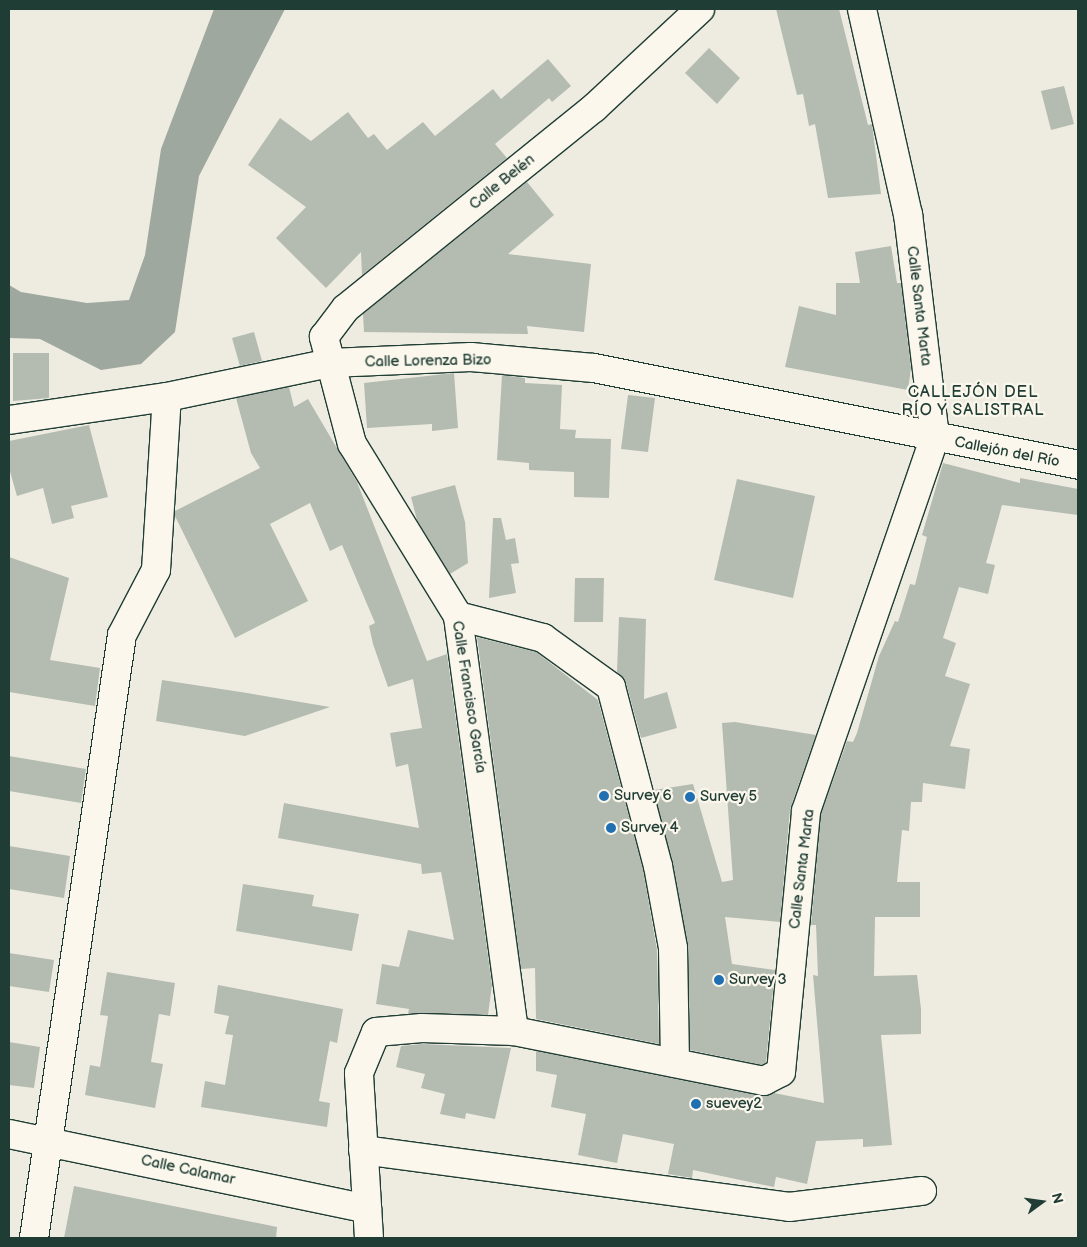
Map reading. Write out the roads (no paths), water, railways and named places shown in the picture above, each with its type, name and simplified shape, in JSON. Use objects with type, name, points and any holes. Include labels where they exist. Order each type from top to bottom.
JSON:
[{"type":"street","name":"Calle Belén","points":[[330,363],[324,338],[346,308],[594,108],[700,9]]},
{"type":"street","name":"Calle Santa Marta","points":[[369,1238],[359,1073],[376,1032],[422,1028],[514,1031],[764,1081],[781,1072],[806,811],[935,437],[908,215],[862,9]]},
{"type":"street","name":"Calle Lorenza Bizo","points":[[9,420],[167,397],[330,363],[471,357],[594,368],[935,437]]},
{"type":"street","name":"Calle Francisco García","points":[[330,363],[352,444],[458,616],[514,1031]]},
{"type":"street","points":[[34,1238],[51,1140],[74,944],[122,635],[156,570],[167,397]]},
{"type":"street","name":"Callejón del Río","points":[[935,437],[1078,465]]},
{"type":"street","points":[[458,616],[543,638],[612,687],[658,866],[673,948],[675,1063]]},
{"type":"street","name":"Calle Calamar","points":[[9,1134],[51,1140],[367,1209]]},
{"type":"street","points":[[363,1150],[789,1207],[922,1191]]},
{"type":"place","name":"Survey 6","points":[[604,796]]},
{"type":"place","name":"Survey 5","points":[[690,797]]},
{"type":"place","name":"Survey 4","points":[[611,828]]},
{"type":"place","name":"Survey 3","points":[[719,980]]},
{"type":"place","name":"suevey2","points":[[696,1104]]},
{"type":"district","name":"CALLEJÓN DEL RÍO Y SALISTRAL","points":[[973,402]]}]
